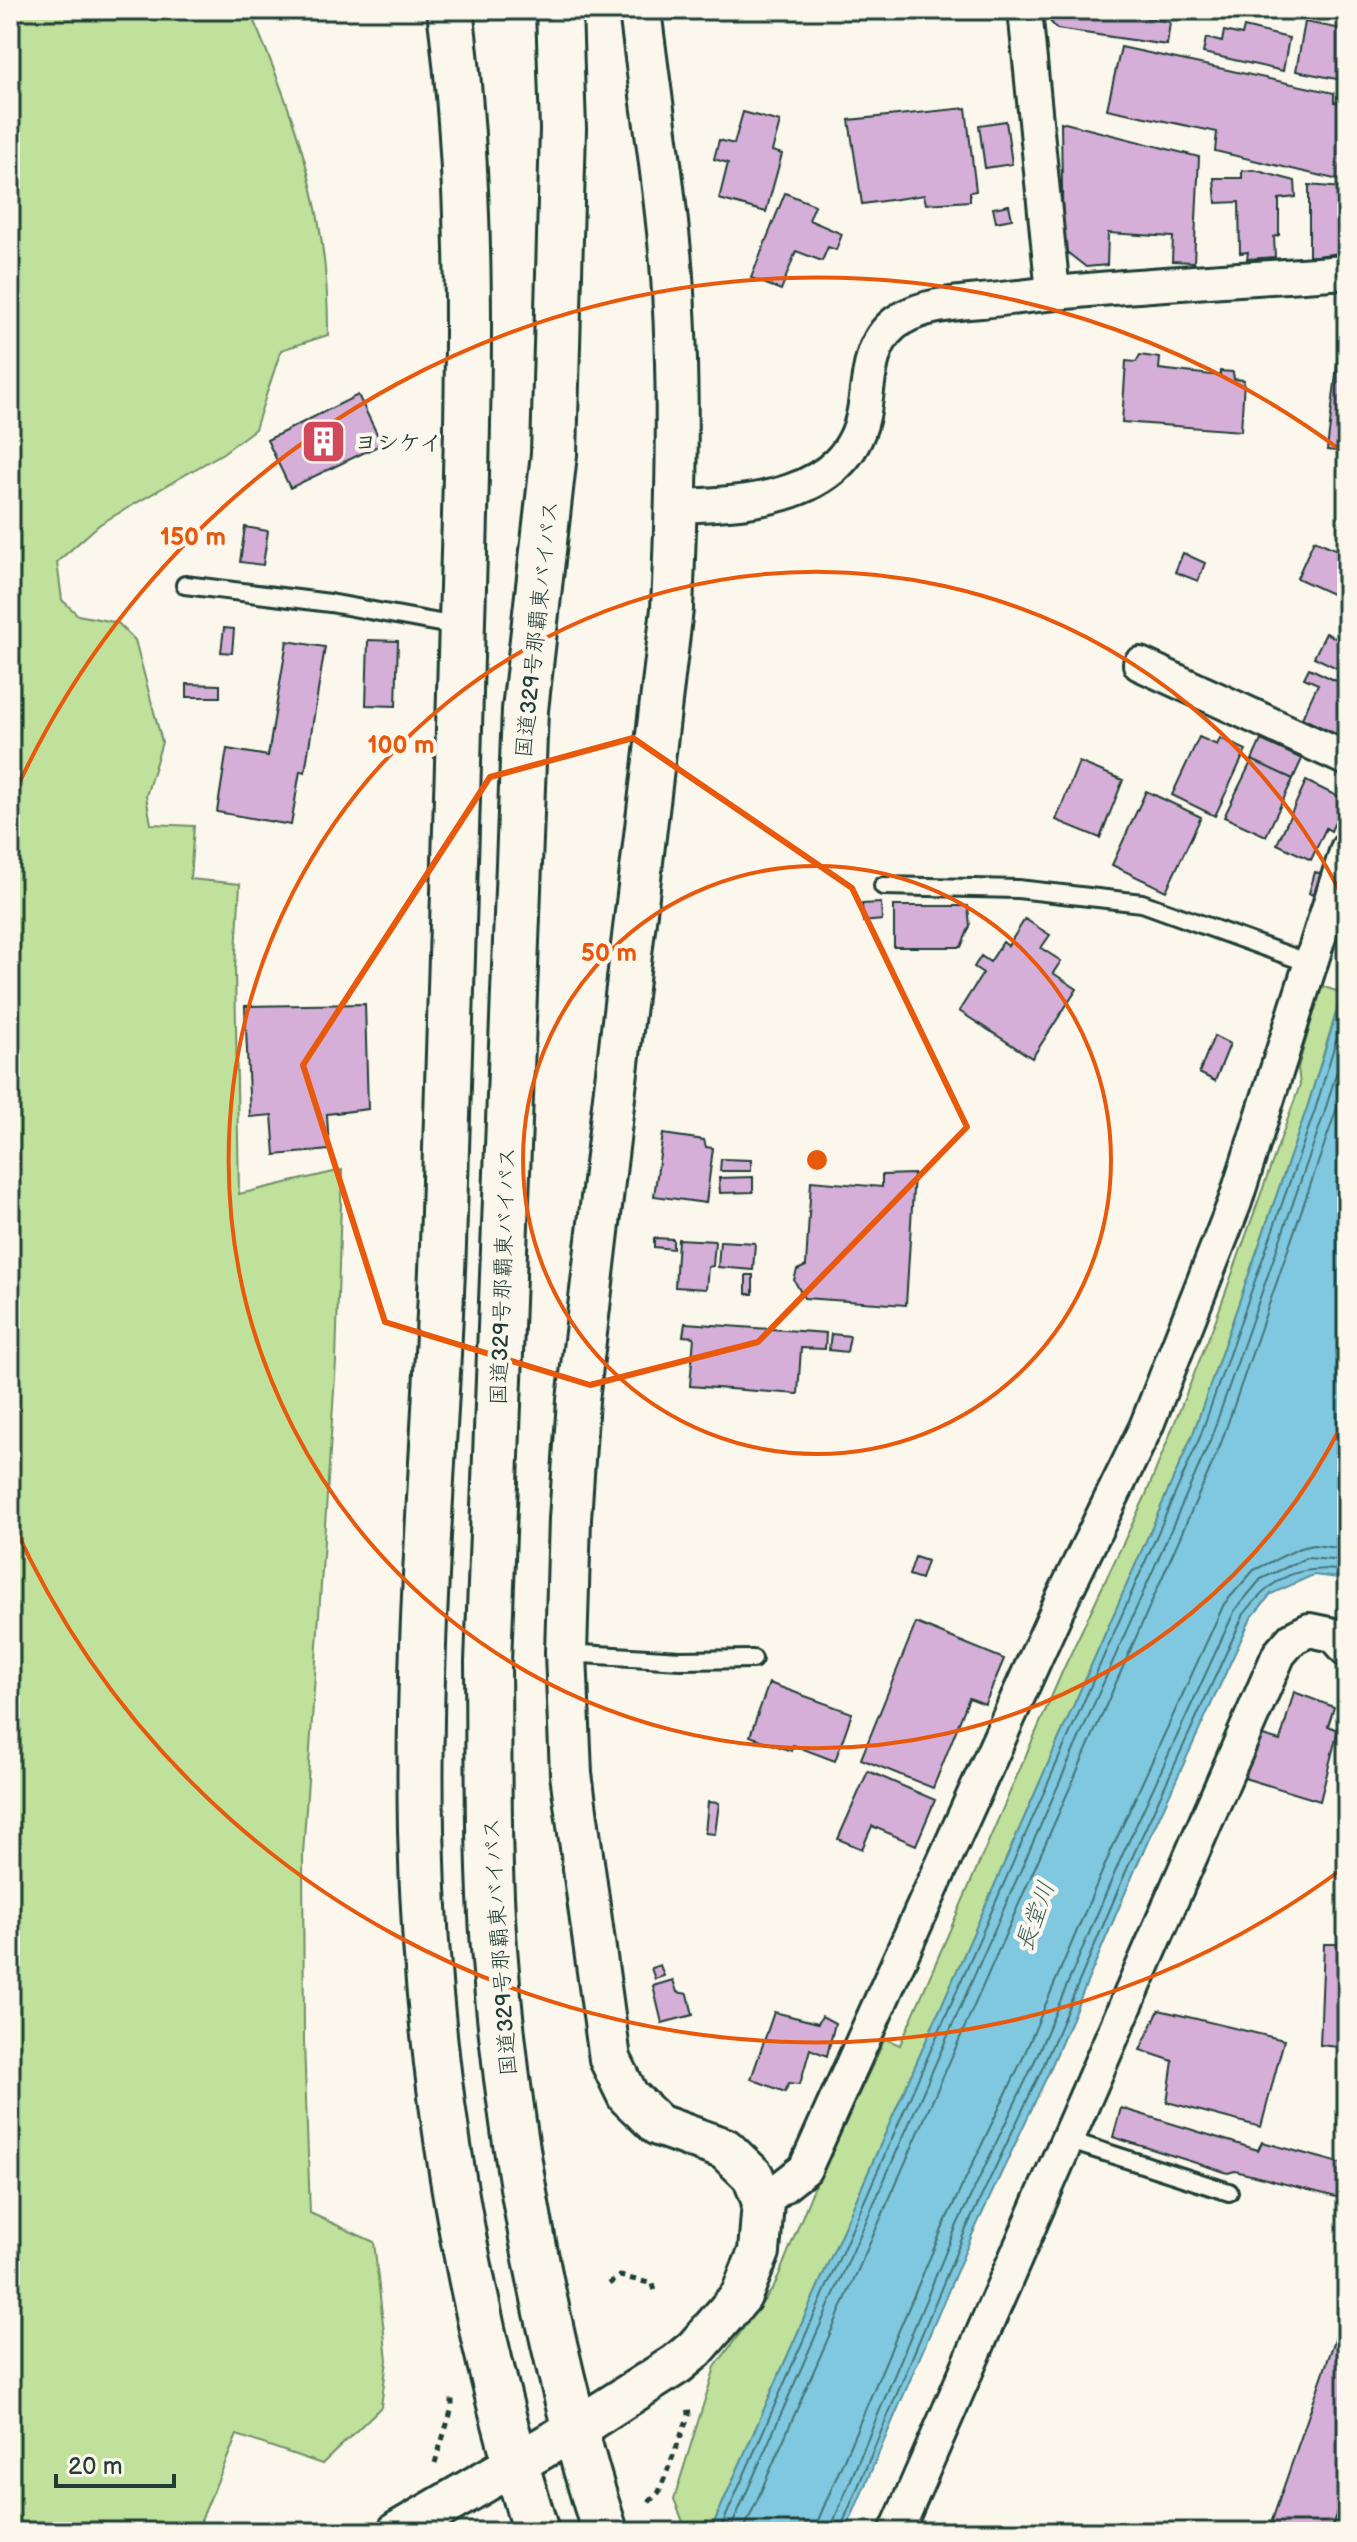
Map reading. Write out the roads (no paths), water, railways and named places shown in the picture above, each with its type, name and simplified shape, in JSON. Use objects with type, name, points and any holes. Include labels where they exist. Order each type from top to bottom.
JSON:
[{"type":"highway","points":[[450,10],[464,130],[469,392],[443,1245],[424,1647],[421,1829],[428,1977],[442,2108],[488,2357],[536,2532]]},
{"type":"highway","name":"国道329号那覇東バイパス","points":[[559,10],[563,129],[554,454],[525,710],[488,1662],[489,1801],[494,1947],[510,2096],[543,2282],[605,2532]]},
{"type":"street","points":[[398,2532],[577,2428],[677,2364],[695,2349],[741,2296],[759,2252],[763,2202],[753,2176],[725,2149],[658,2125],[628,2096],[610,2059],[571,1774],[566,1653],[578,1400],[672,609],[677,404],[671,262],[640,10]]},
{"type":"street","points":[[1025,10],[1053,293]]},
{"type":"street","points":[[676,506],[750,502],[793,493],[828,472],[852,445],[864,414],[877,343],[900,320],[928,308],[1053,293],[1347,272]]},
{"type":"street","points":[[1140,664],[1347,759]]},
{"type":"street","points":[[763,2202],[805,2169],[1063,1597],[1146,1427],[1235,1202],[1317,969],[1347,849]]},
{"type":"street","points":[[896,2532],[1279,1654],[1293,1638],[1309,1630],[1334,1635],[1347,1650]]},
{"type":"lane","points":[[185,585],[330,603],[462,627]]},
{"type":"lane","points":[[883,886],[1018,889],[1142,903],[1317,969]]},
{"type":"lane","points":[[566,1653],[680,1660],[753,1659]]},
{"type":"lane","points":[[1067,2140],[1229,2192]]},
{"type":"water","name":"長堂川","points":[[1347,979],[1347,1579],[1313,1575],[1271,1594],[1251,1618],[1137,1865],[1049,2072],[973,2233],[845,2532],[710,2532],[1193,1434],[1307,1108]]},
{"type":"place","name":"ヨシケイ","points":[[324,442]]}]
